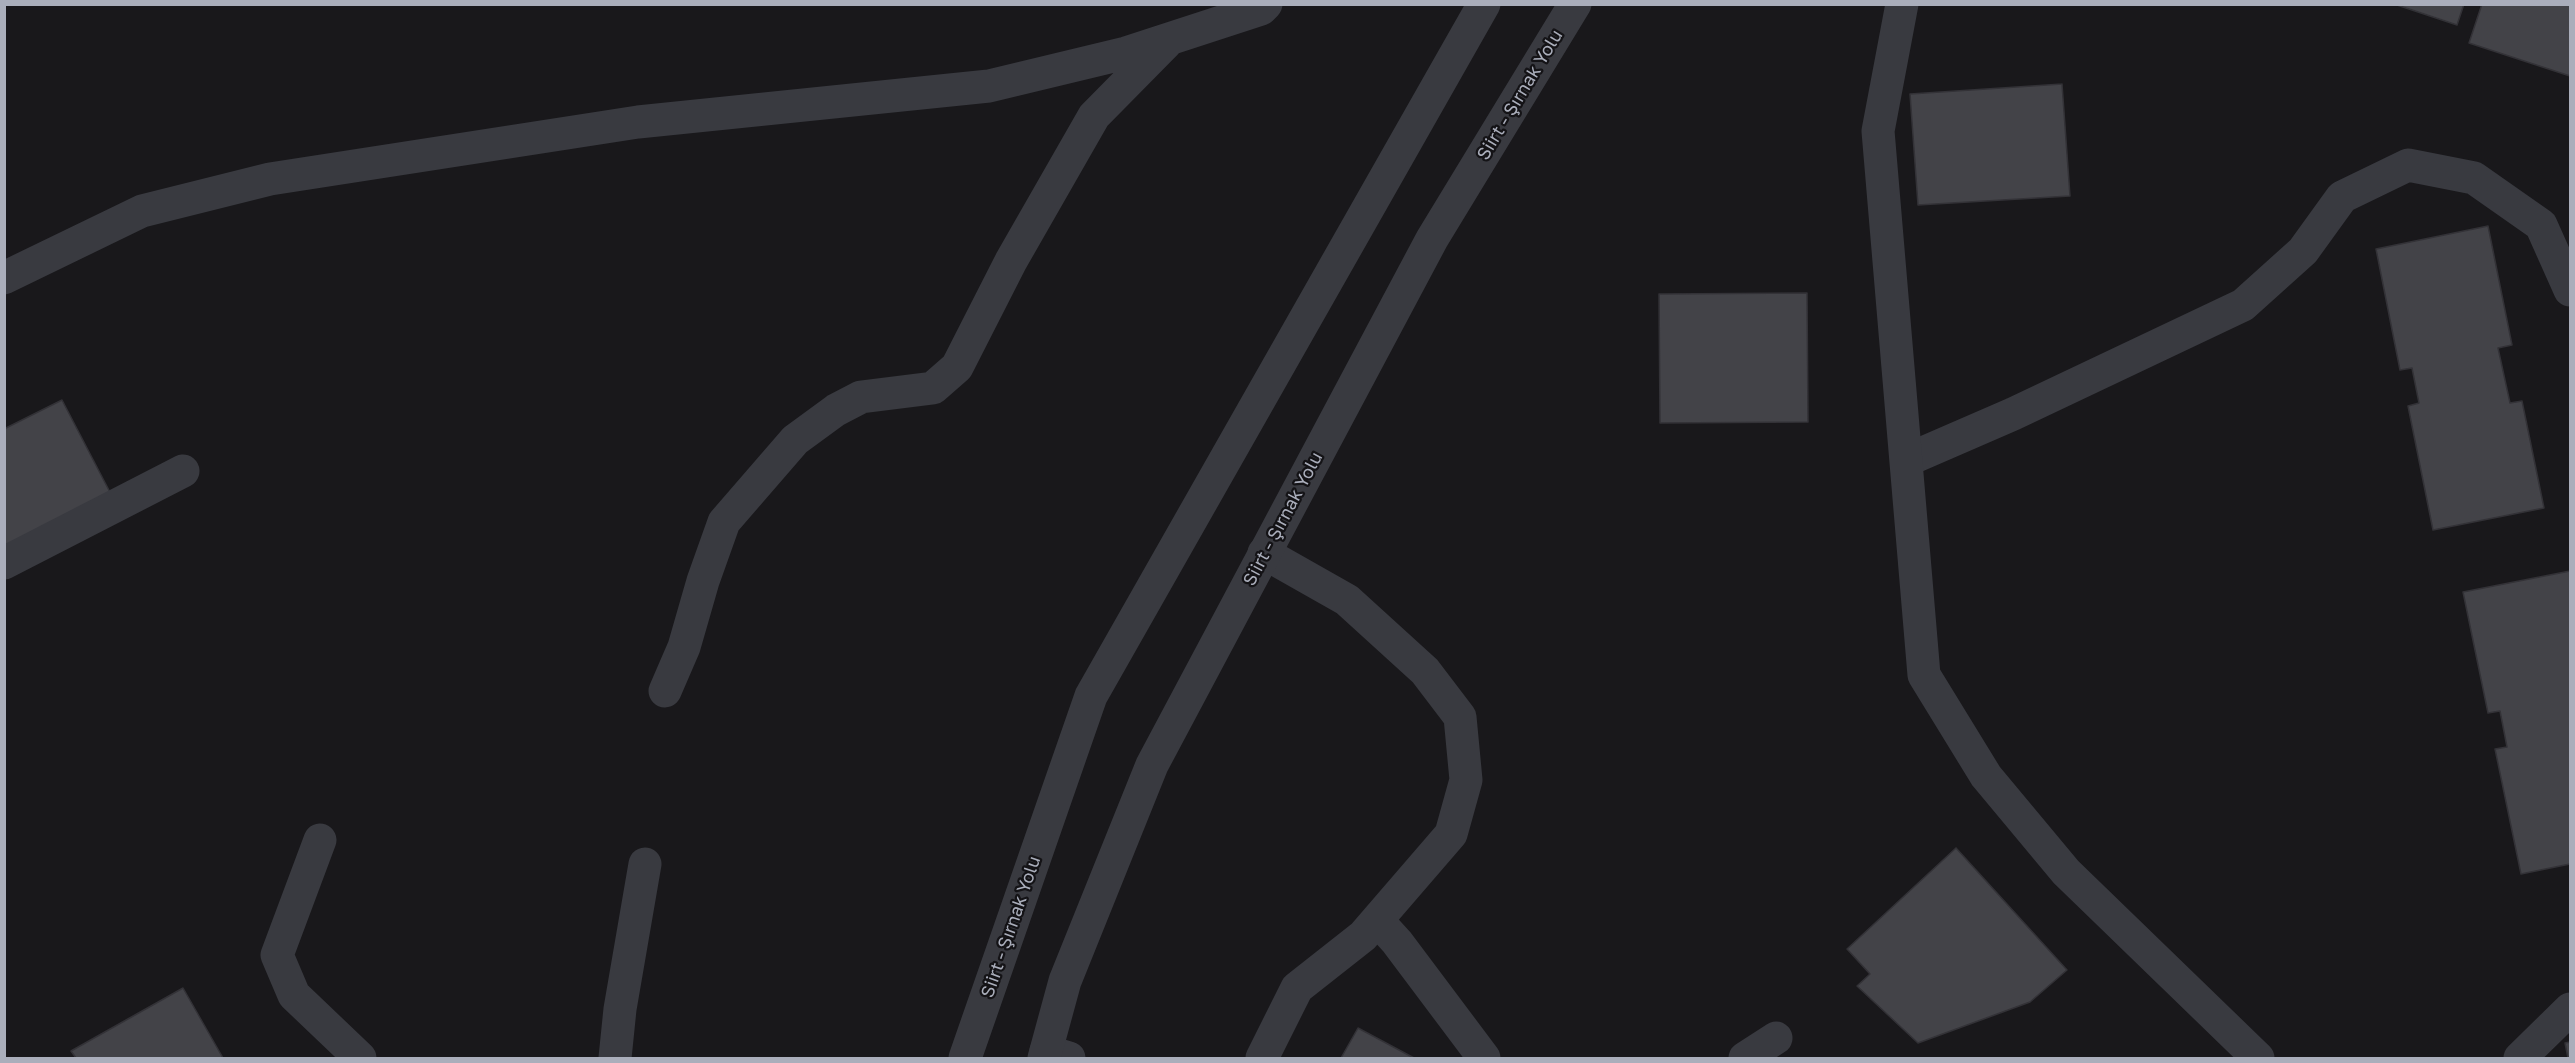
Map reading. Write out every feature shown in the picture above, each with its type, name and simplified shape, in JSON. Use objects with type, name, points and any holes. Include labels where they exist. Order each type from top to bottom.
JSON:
[{"type":"street","points":[[4,278],[142,211],[270,179],[638,122],[989,86],[1126,53],[1262,9],[1266,4]]},
{"type":"street","name":"Siirt - Şırnak Yolu","points":[[965,1059],[1091,696],[1484,4]]},
{"type":"street","name":"Siirt - Şırnak Yolu","points":[[1053,1056],[1065,981],[1152,765],[1432,238],[1575,4]]},
{"type":"street","points":[[1902,4],[1878,131],[1924,675],[1986,776],[2066,872],[2258,1059]]},
{"type":"street","points":[[665,692],[684,647],[703,581],[724,522],[795,440],[836,410],[861,397],[933,388],[957,367],[1038,213],[1094,116],[1170,39]]},
{"type":"street","points":[[1907,460],[2013,414],[2243,305],[2303,251],[2342,197],[2408,165],[2474,178],[2541,225],[2571,290]]},
{"type":"street","points":[[4,563],[183,471]]},
{"type":"street","points":[[1262,1059],[1297,988],[1363,936],[1451,834],[1466,780],[1460,717],[1425,671],[1347,600],[1264,553]]},
{"type":"street","points":[[320,840],[277,955],[294,995],[360,1059]]},
{"type":"street","points":[[615,1059],[620,1009],[645,864]]},
{"type":"street","points":[[1377,920],[1397,942],[1484,1059]]},
{"type":"street","points":[[2520,1059],[2571,1009]]},
{"type":"street","points":[[1745,1059],[1776,1038]]},
{"type":"building","points":[[2394,4],[2464,4],[2457,25]]},
{"type":"building","points":[[2482,4],[2570,4],[2570,76],[2469,43]]},
{"type":"building","points":[[2062,84],[2070,196],[1918,205],[1910,94]]},
{"type":"building","points":[[2488,226],[2512,345],[2498,348],[2510,403],[2522,401],[2544,508],[2433,530],[2408,406],[2419,403],[2412,368],[2400,370],[2376,249]]},
{"type":"building","points":[[1807,293],[1808,422],[1660,423],[1659,294]]},
{"type":"building","points":[[62,400],[113,498],[4,554],[4,429]]},
{"type":"building","points":[[2570,571],[2570,864],[2521,874],[2495,749],[2507,747],[2500,711],[2488,713],[2463,592]]},
{"type":"building","points":[[1956,848],[2067,970],[2030,1002],[1918,1043],[1857,986],[1870,974],[1847,949]]},
{"type":"building","points":[[183,988],[223,1058],[76,1058],[71,1051]]},
{"type":"building","points":[[1358,1028],[1414,1058],[1341,1058]]},
{"type":"building","points":[[2570,1042],[2570,1058],[2568,1058],[2565,1043]]}]
